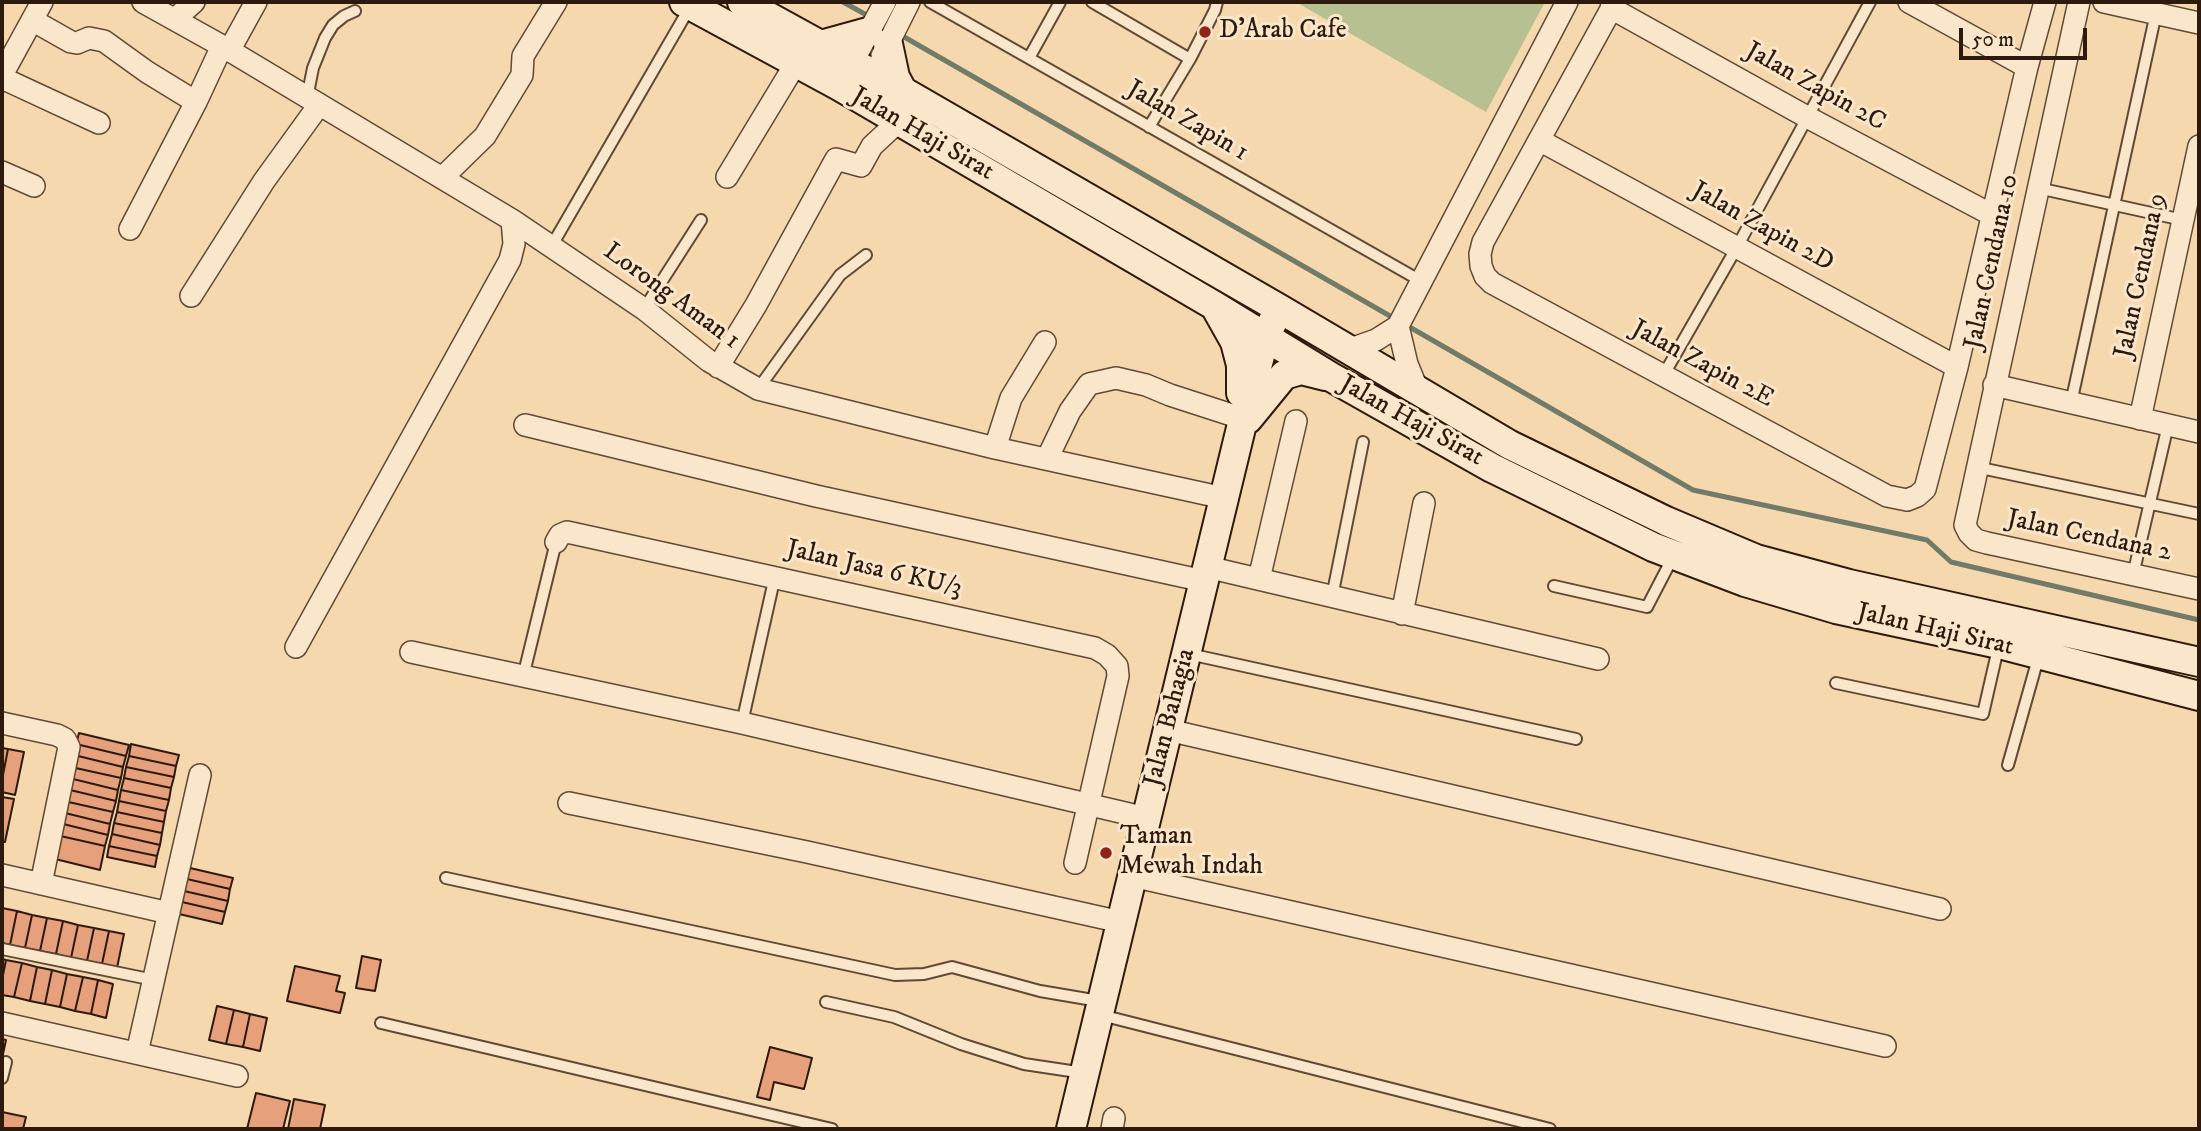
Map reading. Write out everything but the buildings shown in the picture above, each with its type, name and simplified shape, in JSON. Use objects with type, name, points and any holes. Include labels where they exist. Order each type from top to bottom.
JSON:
[{"type":"main road","name":"Jalan Haji Sirat","points":[[742,2],[821,45],[899,121],[1331,377],[1492,468],[1674,555],[1745,582],[1836,609],[1999,644],[2199,696]]},
{"type":"main road","name":"Jalan Haji Sirat","points":[[688,4],[796,63],[903,92],[1510,445],[1666,521],[1756,559],[1849,584],[2199,662]]},
{"type":"main road","points":[[821,45],[879,35],[903,92]]},
{"type":"main road","points":[[1215,306],[1236,342],[1241,365],[1241,423]]},
{"type":"main road","name":"Jalan Bahagia","points":[[1071,1129],[1241,423],[1265,337],[1280,309]]},
{"type":"main road","points":[[1241,423],[1284,374],[1301,370],[1331,377]]},
{"type":"street","name":"Lorong Aman 1","points":[[143,2],[225,48],[512,220],[645,309],[719,368],[758,389],[995,448],[1224,498]]},
{"type":"street","points":[[175,19],[194,2]]},
{"type":"street","points":[[130,229],[225,48],[256,2]]},
{"type":"street","points":[[442,178],[485,136],[522,75],[523,56],[555,2]]},
{"type":"street","points":[[879,35],[884,2]]},
{"type":"street","points":[[1348,350],[1376,340],[1398,326],[1567,2]]},
{"type":"street","points":[[1909,2],[2027,67]]},
{"type":"street","points":[[1957,367],[2027,67],[2045,2]]},
{"type":"street","name":"Jalan Cendana 10","points":[[1969,533],[1965,525],[1976,467],[2079,2]]},
{"type":"street","points":[[2104,2],[2199,23]]},
{"type":"street","points":[[856,80],[879,35],[907,5]]},
{"type":"street","points":[[1539,140],[1613,5]]},
{"type":"street","name":"Jalan Zapin 2C","points":[[1613,5],[1807,117],[1992,215]]},
{"type":"street","points":[[99,123],[4,67],[37,11],[71,42],[77,43],[89,38],[104,41],[146,72],[196,102]]},
{"type":"street","points":[[727,177],[796,63]]},
{"type":"street","points":[[191,296],[313,101]]},
{"type":"street","points":[[719,368],[836,159],[861,166],[872,146],[899,121]]},
{"type":"street","name":"Jalan Zapin 2D","points":[[1539,140],[1957,367]]},
{"type":"street","name":"Jalan Zapin 2E","points":[[1539,140],[1483,242],[1480,254],[1485,276],[1492,283],[1663,376],[1888,496],[1907,500],[1925,489],[1957,367]]},
{"type":"street","name":"Jalan Cendana 9","points":[[2140,419],[2199,146]]},
{"type":"street","points":[[2,172],[34,186]]},
{"type":"street","points":[[296,647],[510,260],[513,244],[512,220]]},
{"type":"street","points":[[1398,326],[1401,345],[1418,391]]},
{"type":"street","points":[[995,448],[1011,398],[1045,342]]},
{"type":"street","points":[[1047,459],[1070,411],[1089,384],[1116,378],[1146,385],[1241,423]]},
{"type":"street","points":[[1994,385],[2199,432]]},
{"type":"street","points":[[1259,579],[1296,421]]},
{"type":"street","points":[[525,425],[816,496],[1206,574],[1259,579],[1598,659]]},
{"type":"street","points":[[1402,614],[1423,503]]},
{"type":"street","name":"Jalan Jasa 6 KU/3","points":[[556,542],[560,535],[567,532],[1095,648],[1107,655],[1117,666],[1118,676],[1075,863]]},
{"type":"street","name":"Jalan Cendana 2","points":[[1969,533],[1976,540],[1987,543],[2199,589]]},
{"type":"street","points":[[411,652],[742,723],[1146,818]]},
{"type":"street","points":[[2,723],[57,735],[65,739],[69,747],[41,884]]},
{"type":"street","points":[[1168,730],[1940,909]]},
{"type":"street","points":[[137,1053],[200,775]]},
{"type":"street","points":[[569,803],[807,852],[1121,922]]},
{"type":"street","points":[[2,875],[169,913]]},
{"type":"street","points":[[1132,876],[1885,1046]]},
{"type":"street","points":[[2,1023],[237,1076]]},
{"type":"lane","name":"Jalan Zapin 1","points":[[930,2],[1421,281]]},
{"type":"lane","points":[[1029,58],[1060,2]]},
{"type":"lane","points":[[1092,2],[1190,59]]},
{"type":"lane","points":[[1149,127],[1190,59],[1217,2]]},
{"type":"lane","points":[[1663,376],[1737,247],[1870,2]]},
{"type":"lane","points":[[551,247],[688,4]]},
{"type":"lane","points":[[313,101],[313,68],[325,38],[338,20],[355,11]]},
{"type":"lane","points":[[2071,403],[2155,13]]},
{"type":"lane","points":[[2038,188],[2183,220]]},
{"type":"lane","points":[[645,309],[701,220]]},
{"type":"lane","points":[[758,389],[840,275],[866,256]]},
{"type":"lane","points":[[2133,575],[2168,425]]},
{"type":"lane","points":[[1332,597],[1363,442]]},
{"type":"lane","points":[[1976,467],[2199,514]]},
{"type":"lane","name":"Jalan Jasa 6 KU/3","points":[[523,677],[556,542]]},
{"type":"lane","points":[[1555,586],[1647,607],[1674,555]]},
{"type":"lane","points":[[742,723],[775,576]]},
{"type":"lane","points":[[1836,683],[1983,714],[1999,644]]},
{"type":"lane","points":[[1186,653],[1576,739]]},
{"type":"lane","points":[[2008,765],[2039,655]]},
{"type":"lane","points":[[446,878],[895,975],[924,974],[952,967],[1550,1129]]},
{"type":"lane","points":[[2,949],[154,980]]},
{"type":"lane","points":[[826,1002],[894,1017],[961,1044],[1024,1064],[1084,1073]]},
{"type":"lane","points":[[381,1023],[832,1129]]},
{"type":"lane","points":[[2,1078],[6,1062]]},
{"type":"green space","points":[[1296,2],[1545,2],[1486,112]]},
{"type":"waterway","points":[[843,2],[872,18]]},
{"type":"waterway","points":[[899,34],[1397,320]]},
{"type":"waterway","points":[[1406,325],[1693,490],[1927,540],[1951,562],[2199,620]]},
{"type":"place","name":"D'Arab Cafe","points":[[1205,32]]},
{"type":"place","name":"Taman Mewah Indah","points":[[1106,853]]}]
